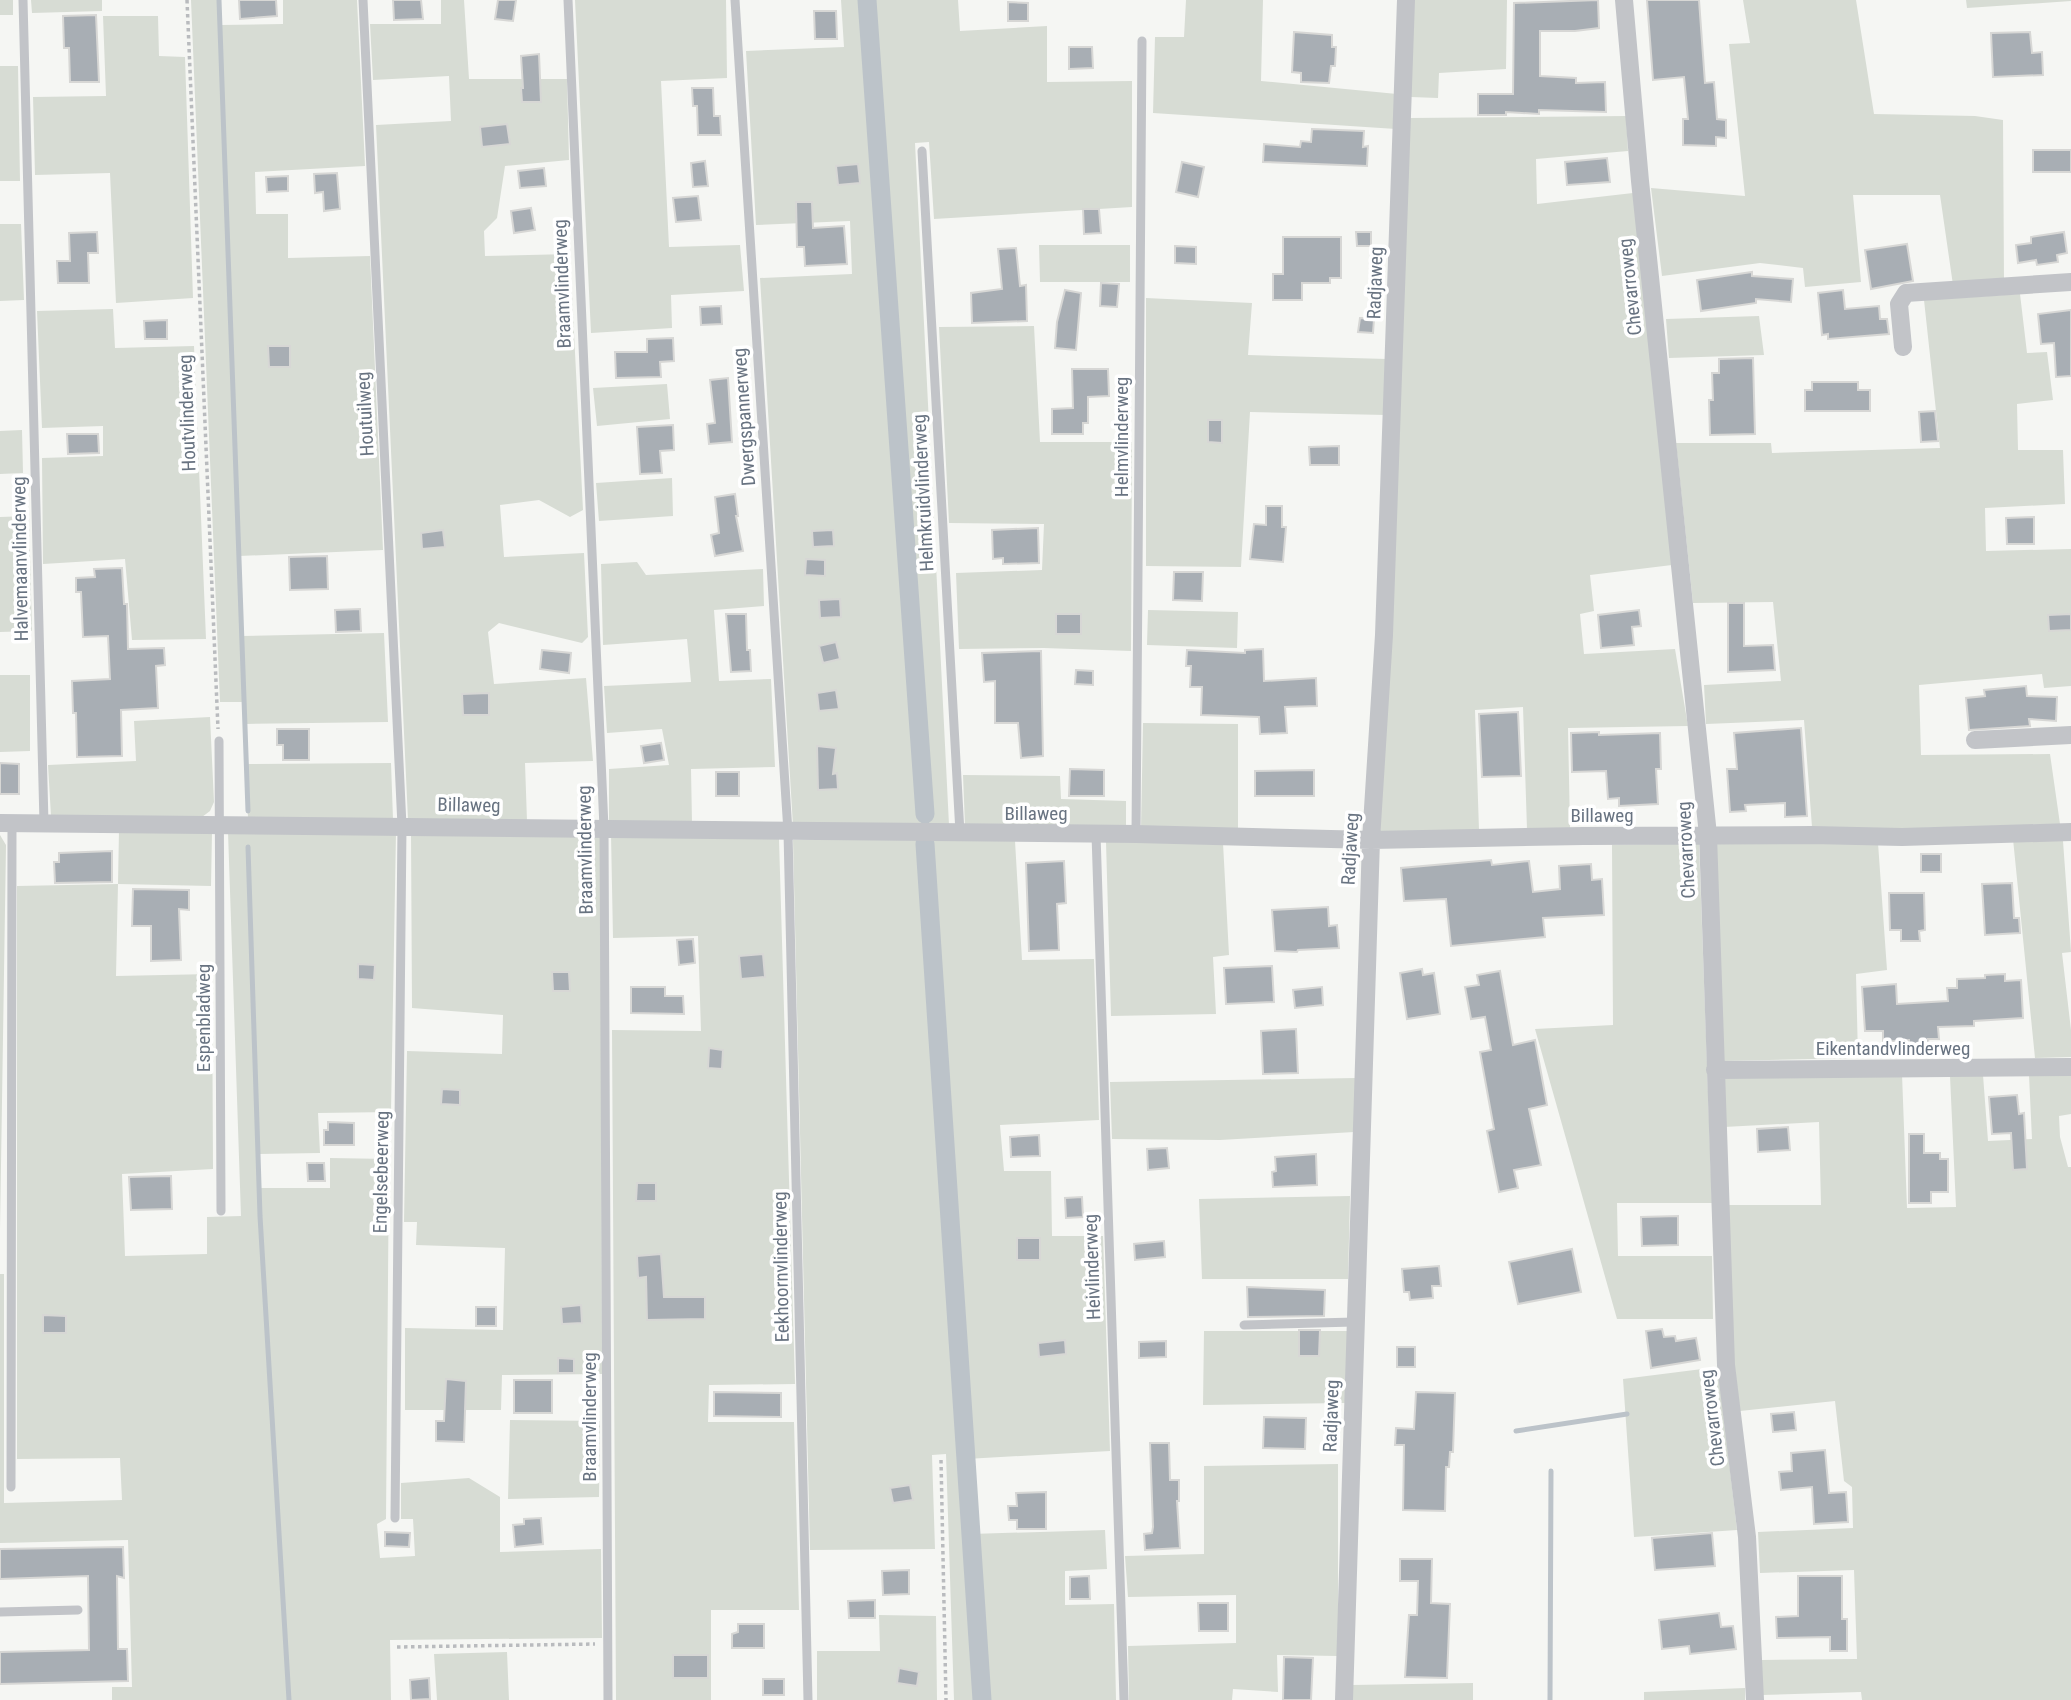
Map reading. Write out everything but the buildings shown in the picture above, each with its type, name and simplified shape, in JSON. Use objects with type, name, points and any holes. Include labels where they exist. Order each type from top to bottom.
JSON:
[{"type":"street","name":"Radjaweg","points":[[1344,1700],[1371,841],[1384,635],[1406,0]]},
{"type":"street","name":"Chevarroweg","points":[[1624,0],[1640,181],[1708,835],[1726,1365],[1747,1537],[1755,1700]]},
{"type":"street","points":[[1903,347],[1899,304],[1906,293],[2071,282]]},
{"type":"street","points":[[1975,740],[2071,735]]},
{"type":"street","name":"Billaweg","points":[[6,823],[1136,834],[1371,841],[1446,837],[1902,837],[2071,832]]},
{"type":"street","name":"Eikentandvlinderweg","points":[[1715,1070],[2071,1067]]},
{"type":"lane","name":"Halvemaanvlinderweg","points":[[23,0],[44,823]]},
{"type":"lane","name":"Houtuilweg","points":[[363,0],[402,826]]},
{"type":"lane","name":"Braamvlinderweg","points":[[568,0],[604,828],[608,1700]]},
{"type":"lane","name":"Dwergspannerweg","points":[[735,0],[788,832]]},
{"type":"lane","name":"Helmvlinderweg","points":[[1136,834],[1142,41]]},
{"type":"lane","name":"Helmkruidvlinderweg","points":[[922,151],[960,833]]},
{"type":"lane","points":[[219,741],[220,824]]},
{"type":"lane","points":[[6,823],[11,1487]]},
{"type":"lane","name":"Espenbladweg","points":[[220,824],[221,1212]]},
{"type":"lane","name":"Engelsebeerweg","points":[[395,1518],[402,826]]},
{"type":"lane","name":"Eekhoornvlinderweg","points":[[788,832],[808,1700]]},
{"type":"lane","name":"Heivlinderweg","points":[[1096,834],[1124,1700]]},
{"type":"lane","points":[[1244,1325],[1354,1322]]},
{"type":"lane","points":[[0,1612],[78,1610]]},
{"type":"path","name":"Houtvlinderweg","points":[[187,0],[219,741]]},
{"type":"path","points":[[941,1460],[946,1700]]},
{"type":"path","points":[[397,1647],[608,1644]]},
{"type":"shaded area","points":[[0,0],[13,0],[13,15],[0,15]]},
{"type":"shaded area","points":[[31,0],[102,0],[102,11],[32,13]]},
{"type":"shaded area","points":[[191,0],[219,0],[221,25],[283,24],[283,0],[357,0],[365,166],[255,172],[256,214],[288,214],[288,258],[370,256],[383,550],[239,556],[242,636],[384,633],[388,722],[245,724],[244,702],[220,702]]},
{"type":"shaded area","points":[[441,0],[464,0],[469,79],[567,79],[569,160],[505,166],[497,218],[484,231],[485,256],[570,254],[583,510],[570,517],[539,500],[500,505],[504,557],[584,553],[588,637],[582,643],[499,623],[488,632],[494,684],[586,678],[593,761],[525,763],[527,821],[408,820],[376,125],[451,121],[449,76],[373,80],[370,24],[441,24]]},
{"type":"shaded area","points":[[575,0],[726,0],[727,78],[661,81],[669,247],[740,245],[744,291],[671,295],[672,328],[591,333]]},
{"type":"shaded area","points":[[841,0],[958,0],[960,31],[1047,26],[1047,82],[1132,81],[1132,207],[934,219],[929,142],[915,143],[949,825],[793,826],[760,278],[852,274],[850,221],[756,225],[746,51],[844,47]]},
{"type":"shaded area","points":[[1186,0],[1263,0],[1261,81],[1397,94],[1396,129],[1153,113],[1155,37],[1184,37]]},
{"type":"shaded area","points":[[1412,0],[1507,0],[1506,69],[1439,73],[1438,98],[1411,97]]},
{"type":"shaded area","points":[[1743,0],[1856,0],[1874,114],[1975,116],[2003,120],[2004,281],[1953,285],[1940,195],[1853,195],[1861,282],[1805,287],[1803,268],[1760,263],[1662,276],[1651,188],[1745,196],[1729,44],[1750,43]]},
{"type":"shaded area","points":[[1966,0],[2071,0],[2071,1],[1967,8]]},
{"type":"shaded area","points":[[103,16],[158,16],[159,56],[185,57],[193,298],[116,303],[110,173],[35,175],[33,97],[106,96]]},
{"type":"shaded area","points":[[0,66],[18,66],[20,181],[0,181]]},
{"type":"shaded area","points":[[1626,116],[1628,151],[1536,159],[1537,204],[1633,193],[1672,565],[1590,575],[1594,611],[1580,614],[1584,654],[1675,649],[1688,726],[1568,728],[1570,828],[1527,829],[1523,707],[1475,710],[1479,830],[1378,832],[1410,118]]},
{"type":"shaded area","points":[[0,224],[21,224],[24,300],[0,301]]},
{"type":"shaded area","points":[[1039,245],[1130,245],[1130,282],[1040,282]]},
{"type":"shaded area","points":[[2020,294],[2027,353],[2047,352],[2053,400],[2017,404],[2018,450],[2063,450],[2065,504],[1985,508],[1986,551],[2071,549],[2071,686],[2044,688],[2042,674],[1919,685],[1921,755],[2050,754],[2060,824],[1888,829],[1812,827],[1804,720],[1706,724],[1704,685],[1781,681],[1773,602],[1693,603],[1676,443],[1771,443],[1772,453],[1940,448],[1924,300]]},
{"type":"shaded area","points":[[1146,298],[1252,303],[1248,355],[1387,359],[1386,415],[1250,412],[1241,567],[1146,566]]},
{"type":"shaded area","points":[[113,309],[115,348],[194,346],[206,639],[132,640],[125,559],[43,564],[42,458],[103,456],[103,426],[42,428],[37,311]]},
{"type":"shaded area","points":[[1759,316],[1764,355],[1669,358],[1666,319]]},
{"type":"shaded area","points":[[1034,326],[1040,442],[1132,442],[1131,651],[959,649],[956,573],[1042,570],[1044,524],[949,523],[939,327]]},
{"type":"shaded area","points":[[667,384],[670,419],[597,426],[593,388]]},
{"type":"shaded area","points":[[22,430],[23,473],[0,474],[0,431]]},
{"type":"shaded area","points":[[672,478],[673,516],[599,521],[596,483]]},
{"type":"shaded area","points":[[29,516],[32,631],[0,632],[0,517]]},
{"type":"shaded area","points":[[637,562],[646,575],[763,569],[764,606],[714,610],[719,681],[771,679],[775,767],[691,769],[692,823],[609,822],[609,769],[669,765],[662,729],[607,733],[604,686],[691,682],[687,639],[603,645],[601,564]]},
{"type":"shaded area","points":[[1148,610],[1238,612],[1237,648],[1147,645]]},
{"type":"shaded area","points":[[0,675],[30,675],[30,751],[0,752]]},
{"type":"shaded area","points":[[210,717],[214,802],[210,811],[202,817],[51,816],[48,765],[136,761],[134,721]]},
{"type":"shaded area","points":[[1143,723],[1238,724],[1238,829],[1141,829]]},
{"type":"shaded area","points":[[391,763],[393,819],[248,818],[246,764]]},
{"type":"shaded area","points":[[963,775],[1060,776],[1061,799],[1126,801],[1126,826],[965,826]]},
{"type":"shaded area","points":[[119,830],[212,832],[211,886],[118,884]]},
{"type":"shaded area","points":[[228,832],[396,832],[391,1112],[318,1113],[320,1153],[259,1154],[260,1188],[330,1188],[330,1158],[389,1159],[386,1519],[377,1524],[380,1558],[415,1556],[413,1519],[401,1519],[401,1483],[469,1478],[500,1497],[500,1552],[601,1549],[602,1638],[390,1640],[391,1700],[112,1700],[112,1687],[132,1687],[128,1540],[0,1543],[0,1274],[4,1274],[4,1503],[122,1500],[120,1458],[17,1459],[17,886],[118,884],[116,976],[212,974],[213,1169],[122,1174],[125,1256],[207,1254],[207,1217],[241,1216]]},
{"type":"shaded area","points":[[411,833],[601,834],[602,1374],[502,1375],[501,1410],[405,1410],[405,1328],[503,1330],[505,1248],[416,1245],[417,1222],[404,1222],[407,1051],[502,1054],[503,1015],[412,1008]]},
{"type":"shaded area","points":[[611,834],[779,839],[795,1384],[709,1385],[708,1422],[794,1422],[799,1610],[711,1610],[711,1700],[616,1700],[612,1030],[701,1031],[698,936],[613,938]]},
{"type":"shaded area","points":[[0,835],[6,845],[0,1230]]},
{"type":"shaded area","points":[[871,837],[1015,841],[1022,960],[1094,959],[1099,1120],[1000,1125],[1004,1171],[1051,1171],[1052,1236],[1103,1236],[1110,1451],[966,1459],[971,1534],[1105,1530],[1107,1569],[1065,1571],[1065,1605],[1114,1604],[1116,1700],[954,1700],[946,1454],[932,1455],[935,1549],[810,1550],[793,840]]},
{"type":"shaded area","points":[[2013,839],[2063,841],[2071,952],[2062,953],[2071,1030],[2071,1057],[2035,1058]]},
{"type":"shaded area","points":[[1715,841],[1878,843],[1887,970],[1856,974],[1858,1058],[1723,1061]]},
{"type":"shaded area","points":[[1106,842],[1223,843],[1229,955],[1213,957],[1216,1014],[1111,1016]]},
{"type":"shaded area","points":[[1699,843],[1712,1203],[1617,1203],[1618,1256],[1712,1256],[1713,1319],[1617,1319],[1535,1029],[1613,1025],[1612,845]]},
{"type":"shaded area","points":[[2071,1073],[2071,1114],[2059,1116],[2060,1137],[2068,1167],[2071,1167],[2071,1700],[1862,1700],[1861,1692],[1762,1695],[1762,1660],[1857,1659],[1854,1570],[1760,1573],[1758,1532],[1853,1528],[1852,1487],[1844,1481],[1835,1401],[1740,1411],[1734,1362],[1727,1205],[1821,1205],[1819,1122],[1724,1127],[1721,1076],[1902,1074],[1907,1208],[1956,1207],[1950,1076],[1983,1075],[1988,1141],[2032,1139],[2029,1075]]},
{"type":"shaded area","points":[[1356,1078],[1354,1132],[1220,1140],[1112,1139],[1110,1082]]},
{"type":"shaded area","points":[[1350,1196],[1348,1279],[1202,1279],[1199,1199]]},
{"type":"shaded area","points":[[1204,1331],[1348,1331],[1346,1403],[1203,1405]]},
{"type":"shaded area","points":[[1718,1367],[1737,1530],[1634,1537],[1623,1379]]},
{"type":"shaded area","points":[[510,1420],[600,1421],[599,1497],[508,1499]]},
{"type":"shaded area","points":[[1338,1464],[1338,1656],[1277,1655],[1278,1692],[1233,1689],[1232,1700],[1129,1700],[1128,1646],[1236,1643],[1236,1595],[1128,1597],[1125,1556],[1204,1554],[1204,1466]]},
{"type":"shaded area","points":[[879,1615],[936,1616],[937,1700],[817,1700],[817,1651],[880,1651]]},
{"type":"shaded area","points":[[507,1652],[509,1700],[437,1700],[434,1654]]},
{"type":"shaded area","points":[[1473,1683],[1473,1700],[1351,1700],[1352,1685]]},
{"type":"shaded area","points":[[1745,1688],[1745,1700],[1644,1700],[1644,1692]]},
{"type":"waterway","points":[[219,0],[248,811]]},
{"type":"waterway","points":[[867,0],[925,814]]},
{"type":"waterway","points":[[925,844],[982,1700]]},
{"type":"waterway","points":[[248,847],[260,1216],[289,1700]]},
{"type":"waterway","points":[[1516,1431],[1627,1414]]},
{"type":"waterway","points":[[1550,1700],[1551,1471]]}]
